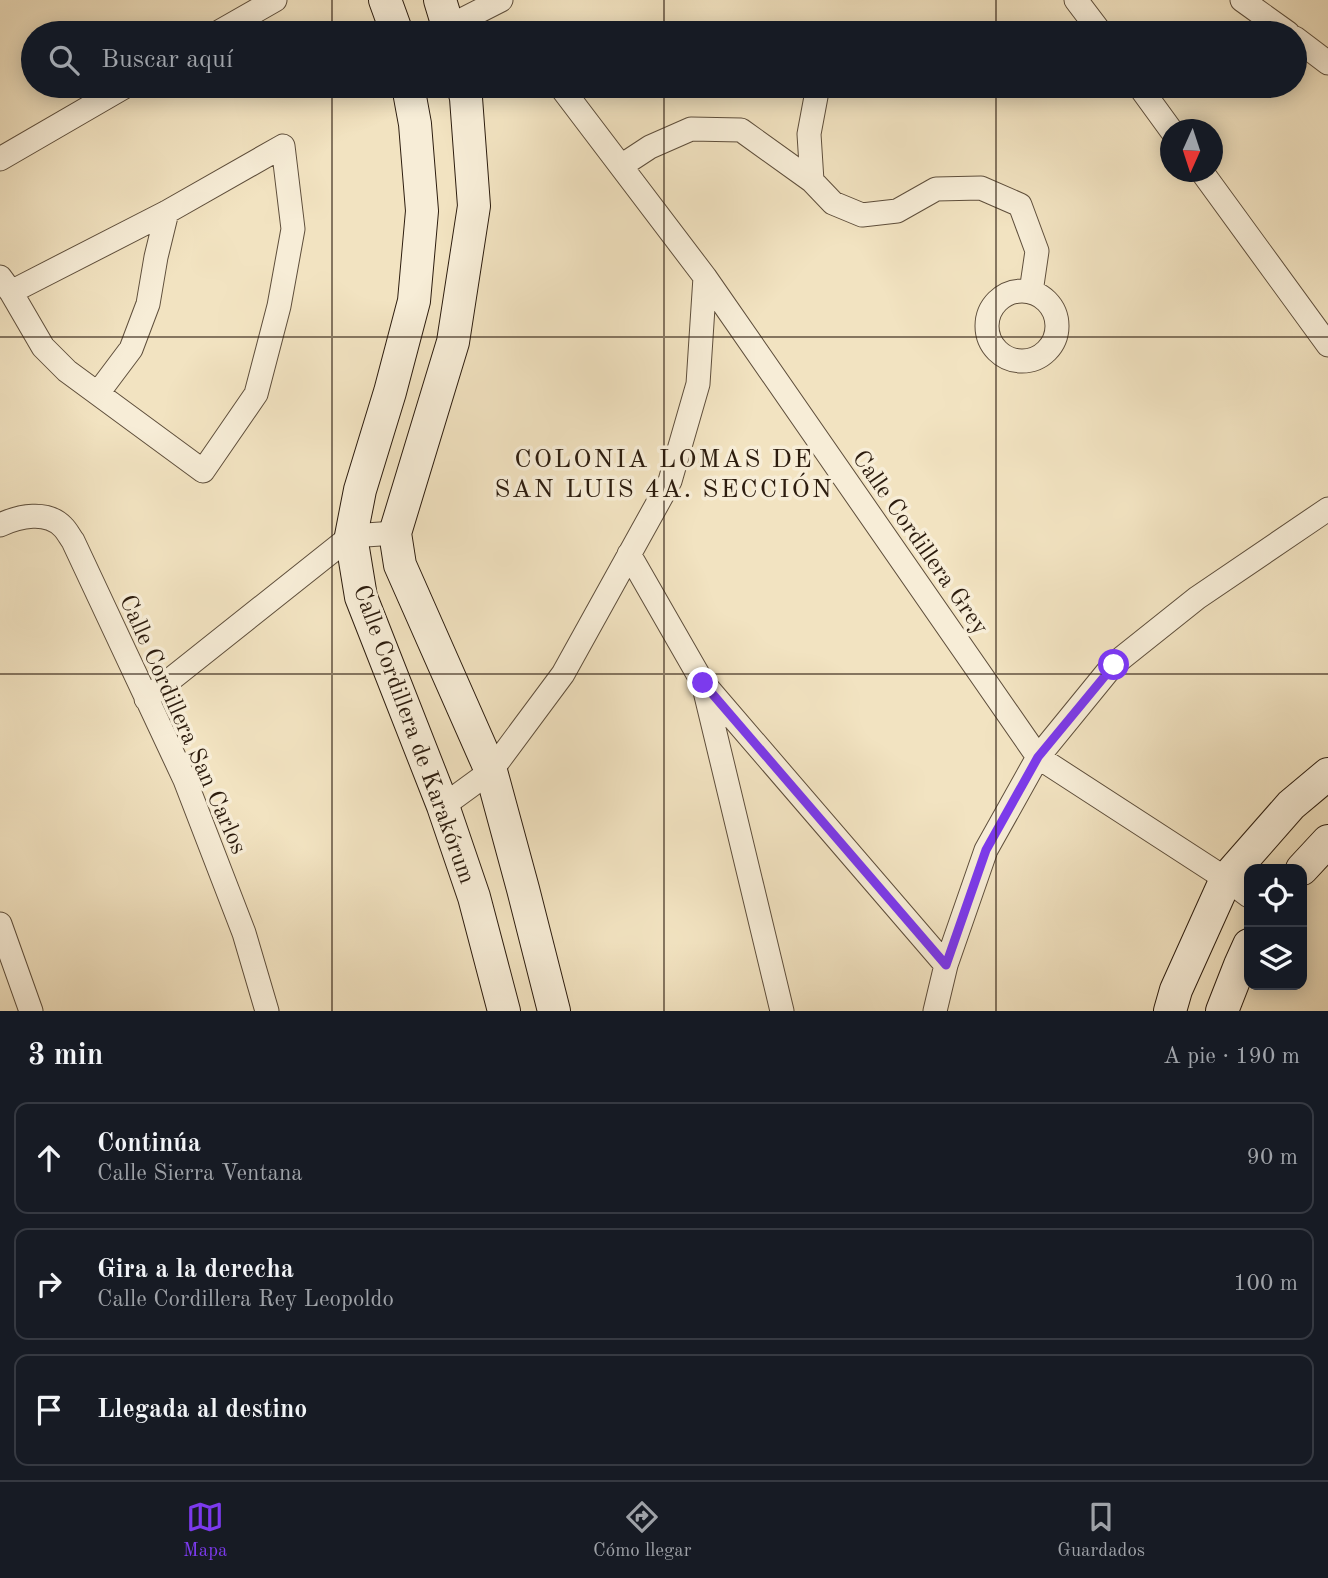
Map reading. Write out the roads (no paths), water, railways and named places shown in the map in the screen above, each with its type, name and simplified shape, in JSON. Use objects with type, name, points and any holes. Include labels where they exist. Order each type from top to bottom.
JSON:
[{"type":"street","points":[[239,21],[275,0]]},
{"type":"street","points":[[384,0],[392,21]]},
{"type":"street","points":[[446,20],[501,0]]},
{"type":"street","points":[[1076,0],[1092,21]]},
{"type":"street","points":[[1242,0],[1271,21]]},
{"type":"street","points":[[1307,47],[1328,63]]},
{"type":"street","points":[[0,159],[105,98]]},
{"type":"street","name":"Calle Cordillera de Karakórum","points":[[410,98],[422,211],[414,301],[360,490],[351,536],[361,597],[443,806],[474,897],[504,1011]]},
{"type":"street","name":"Calle Cordillera de Karakórum","points":[[466,98],[474,206],[453,342],[395,533],[401,565],[491,771],[554,1011]]},
{"type":"street","name":"Calle Cordillera Grey","points":[[569,98],[705,278],[1038,757],[1237,887]]},
{"type":"street","points":[[812,181],[809,134],[816,98]]},
{"type":"street","points":[[1148,98],[1163,119]]},
{"type":"street","points":[[621,166],[650,147],[691,129],[741,130],[812,181],[833,203],[862,215],[897,211],[936,189],[982,188],[1020,205],[1037,251],[1031,292]]},
{"type":"street","points":[[283,146],[293,229],[279,306],[256,394],[204,471],[67,371],[43,347],[5,284],[167,212],[283,146]]},
{"type":"street","points":[[1209,182],[1328,345]]},
{"type":"street","points":[[98,393],[131,349],[148,304],[167,212]]},
{"type":"street","points":[[443,806],[491,771],[564,674],[670,481],[698,384],[705,278]]},
{"type":"street","points":[[934,1011],[946,965],[986,850],[1038,757],[1114,665],[1197,598],[1328,509]]},
{"type":"street","name":"Calle Cordillera San Carlos","points":[[0,525],[27,516],[48,518],[62,526],[73,541],[185,780],[244,933],[267,1011]]},
{"type":"street","points":[[146,699],[351,536],[395,533]]},
{"type":"street","points":[[629,554],[703,683],[946,965]]},
{"type":"street","points":[[703,683],[782,1011]]},
{"type":"street","points":[[1170,1011],[1176,990],[1237,887],[1291,805],[1328,774]]},
{"type":"street","points":[[1307,864],[1328,841]]},
{"type":"street","points":[[0,923],[30,1011]]},
{"type":"street","points":[[1222,1011],[1244,956]]},
{"type":"district","name":"COLONIA LOMAS DE SAN LUIS 4A. SECCIÓN","points":[[664,473]]}]
